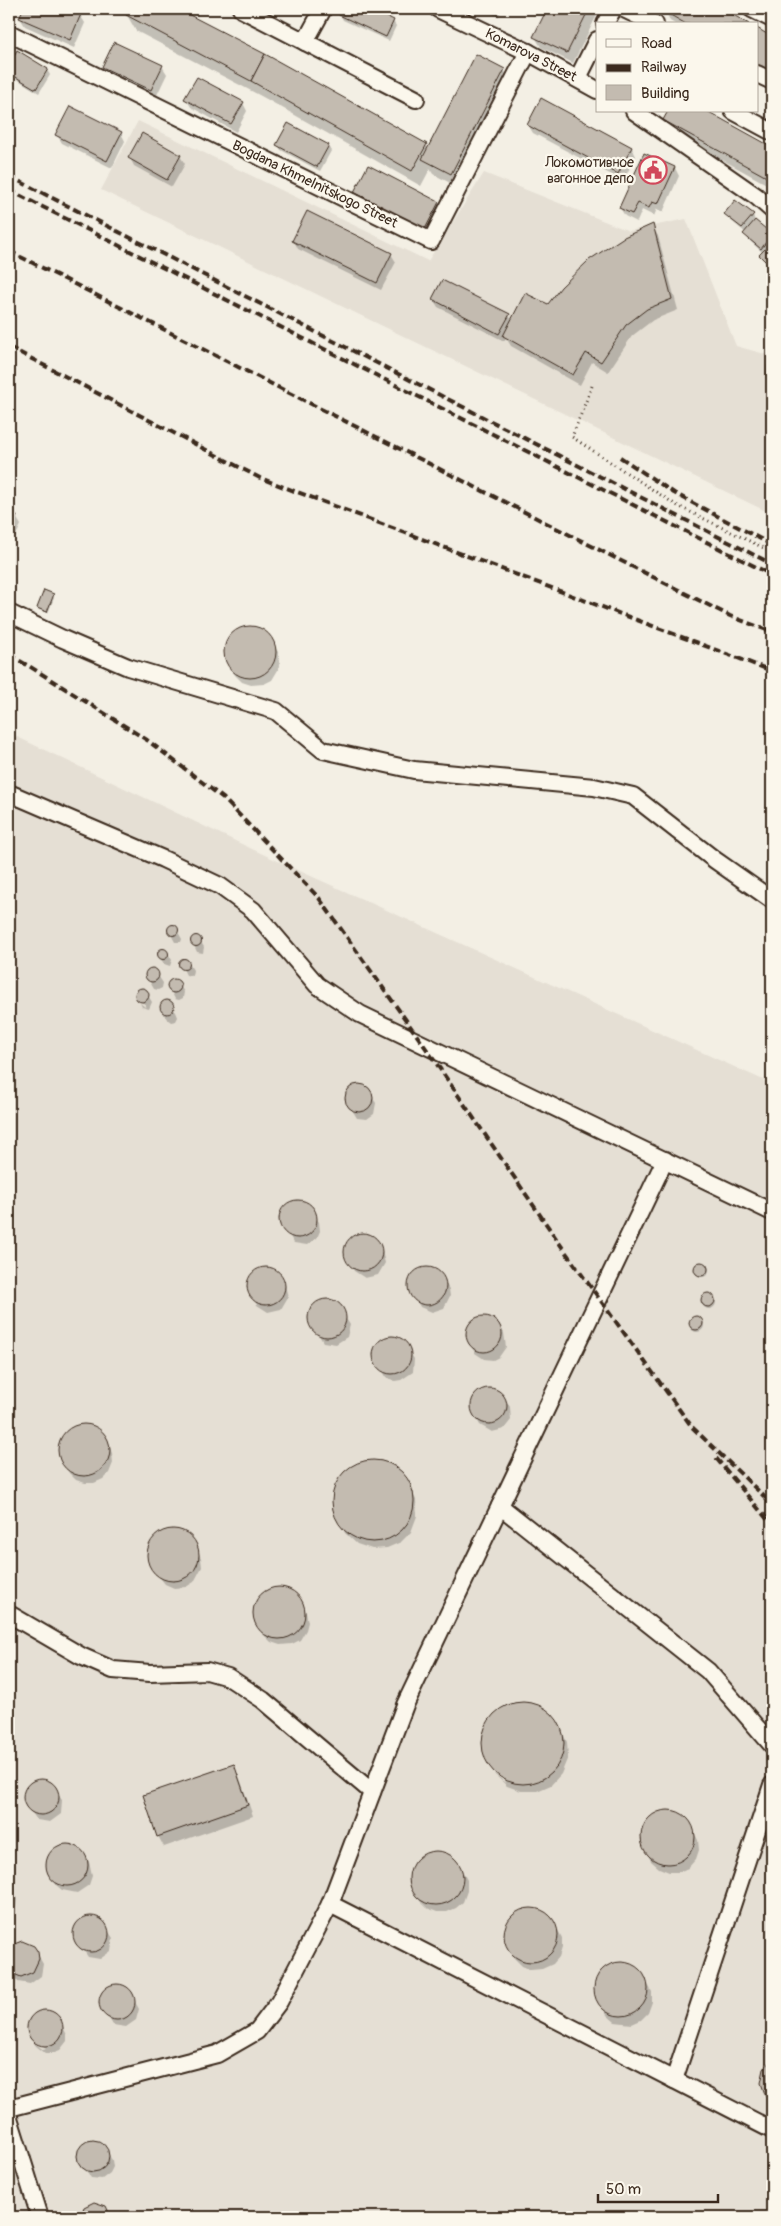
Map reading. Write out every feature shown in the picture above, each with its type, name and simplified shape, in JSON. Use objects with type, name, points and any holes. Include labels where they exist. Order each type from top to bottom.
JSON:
[{"type":"street","points":[[241,9],[416,99]]},
{"type":"street","points":[[305,42],[323,9]]},
{"type":"street","name":"Komarova Street","points":[[438,9],[528,52],[596,89]]},
{"type":"street","points":[[606,22],[613,9]]},
{"type":"street","points":[[624,9],[651,22]]},
{"type":"street","points":[[752,9],[772,19]]},
{"type":"street","name":"Bogdana Khmelnitskogo Street","points":[[9,33],[431,241],[528,52]]},
{"type":"street","points":[[578,78],[596,42]]},
{"type":"street","points":[[758,74],[772,81]]},
{"type":"street","points":[[638,112],[653,116],[772,210]]},
{"type":"street","points":[[735,112],[772,132]]},
{"type":"street","points":[[9,613],[128,667],[276,711],[323,750],[414,770],[594,787],[633,796],[715,860],[772,900]]},
{"type":"street","points":[[9,793],[163,859],[220,886],[253,910],[317,985],[360,1014],[772,1212]]},
{"type":"street","points":[[9,2108],[218,2054],[257,2031],[279,2002],[330,1904],[405,1705],[665,1160]]},
{"type":"street","points":[[500,1506],[708,1671],[772,1745]]},
{"type":"street","points":[[9,1614],[80,1656],[113,1670],[150,1673],[207,1671],[228,1677],[264,1700],[372,1792]]},
{"type":"street","points":[[674,2080],[772,1785]]},
{"type":"street","points":[[330,1904],[772,2130]]},
{"type":"street","points":[[9,2118],[40,2217]]},
{"type":"path","points":[[592,386],[572,436],[676,505],[772,552]]},
{"type":"shaded area","points":[[138,121],[428,261],[484,173],[629,231],[686,219],[736,346],[772,356],[772,514],[101,190]]},
{"type":"shaded area","points":[[9,733],[271,858],[772,1084],[772,2217],[9,2217]]},
{"type":"building","points":[[23,9],[68,9],[81,14],[70,40],[19,18]]},
{"type":"building","points":[[129,9],[178,9],[265,54],[251,81],[126,15]]},
{"type":"building","points":[[341,9],[371,9],[394,20],[386,37],[339,15]]},
{"type":"building","points":[[547,9],[589,9],[567,53],[533,37]]},
{"type":"building","points":[[723,9],[746,22],[683,22],[662,10]]},
{"type":"building","points":[[758,29],[772,37],[772,72],[758,65]]},
{"type":"building","points":[[114,42],[163,65],[151,90],[102,67]]},
{"type":"building","points":[[17,50],[48,69],[36,89],[9,73],[9,64]]},
{"type":"building","points":[[265,54],[427,144],[412,171],[251,81]]},
{"type":"building","points":[[476,54],[505,69],[451,174],[422,159]]},
{"type":"building","points":[[197,77],[244,102],[231,124],[184,99]]},
{"type":"building","points":[[541,98],[632,147],[618,174],[527,125]]},
{"type":"building","points":[[70,106],[122,132],[107,161],[55,135]]},
{"type":"building","points":[[667,112],[709,112],[772,147],[772,180],[663,120]]},
{"type":"building","points":[[288,123],[329,145],[317,167],[276,145]]},
{"type":"building","points":[[142,133],[181,155],[167,180],[128,158]]},
{"type":"building","points":[[644,153],[675,167],[658,204],[652,202],[649,208],[638,203],[632,214],[619,208]]},
{"type":"building","points":[[368,165],[439,202],[425,229],[354,192]]},
{"type":"building","points":[[735,200],[754,214],[742,228],[724,214]]},
{"type":"building","points":[[307,211],[392,253],[377,283],[292,241]]},
{"type":"building","points":[[755,220],[772,234],[761,249],[743,234]]},
{"type":"building","points":[[653,224],[672,299],[647,309],[626,325],[601,362],[586,353],[573,375],[503,336],[525,293],[548,304],[561,287],[589,260],[624,237]]},
{"type":"building","points":[[772,242],[772,268],[759,255]]},
{"type":"building","points":[[442,280],[510,314],[499,334],[432,299]]},
{"type":"building","points":[[768,365],[772,365],[772,378],[767,378]]},
{"type":"building","points":[[769,425],[772,425],[772,441],[768,440]]},
{"type":"building","points":[[9,512],[17,516],[9,534]]},
{"type":"building","points":[[44,590],[54,594],[47,612],[37,608]]},
{"type":"building","points":[[250,626],[264,630],[272,638],[276,652],[272,666],[264,674],[250,678],[236,674],[228,666],[224,652],[228,638],[236,630]]},
{"type":"building","points":[[171,925],[175,925],[178,930],[177,934],[171,935],[168,932],[168,928]]},
{"type":"building","points":[[9,930],[11,942],[9,953]]},
{"type":"building","points":[[194,936],[198,936],[201,941],[200,945],[194,946],[191,943],[191,939]]},
{"type":"building","points":[[161,949],[165,949],[168,954],[167,958],[161,959],[158,956],[158,952]]},
{"type":"building","points":[[182,959],[186,959],[189,964],[188,968],[182,969],[179,966],[179,962]]},
{"type":"building","points":[[152,968],[157,970],[159,975],[157,980],[152,982],[147,980],[145,975],[147,970]]},
{"type":"building","points":[[174,979],[179,981],[181,986],[179,991],[174,993],[169,991],[167,986],[169,981]]},
{"type":"building","points":[[142,988],[147,990],[149,995],[147,1000],[142,1002],[137,1000],[135,995],[137,990]]},
{"type":"building","points":[[167,1000],[172,1002],[174,1007],[172,1012],[167,1014],[162,1012],[160,1007],[162,1002]]},
{"type":"building","points":[[359,1084],[369,1088],[373,1098],[369,1108],[359,1112],[349,1108],[345,1098],[349,1088]]},
{"type":"building","points":[[298,1200],[311,1206],[317,1219],[311,1232],[298,1238],[285,1232],[279,1219],[285,1206]]},
{"type":"building","points":[[363,1233],[376,1239],[382,1252],[376,1265],[363,1271],[350,1265],[344,1252],[350,1239]]},
{"type":"building","points":[[698,1262],[704,1262],[708,1269],[704,1276],[698,1276],[694,1272],[694,1266]]},
{"type":"building","points":[[266,1267],[279,1273],[285,1286],[279,1299],[266,1305],[253,1299],[247,1286],[253,1273]]},
{"type":"building","points":[[427,1267],[440,1273],[446,1286],[440,1299],[427,1305],[414,1299],[408,1286],[414,1273]]},
{"type":"building","points":[[705,1293],[711,1293],[715,1300],[711,1307],[705,1307],[701,1303],[701,1297]]},
{"type":"building","points":[[327,1299],[340,1305],[346,1318],[340,1331],[327,1337],[314,1331],[308,1318],[314,1305]]},
{"type":"building","points":[[484,1316],[491,1317],[497,1321],[501,1327],[501,1341],[497,1347],[491,1351],[484,1352],[477,1351],[471,1347],[467,1341],[466,1334],[467,1327],[471,1321],[477,1317]]},
{"type":"building","points":[[693,1316],[699,1316],[703,1323],[699,1330],[693,1330],[689,1326],[689,1320]]},
{"type":"building","points":[[392,1336],[405,1342],[411,1355],[405,1368],[392,1374],[379,1368],[373,1355],[379,1342]]},
{"type":"building","points":[[489,1388],[496,1389],[502,1393],[506,1399],[506,1413],[502,1419],[496,1423],[489,1424],[482,1423],[476,1419],[472,1413],[471,1406],[472,1399],[476,1393],[482,1389]]},
{"type":"building","points":[[84,1424],[94,1426],[102,1432],[108,1440],[110,1450],[108,1460],[102,1468],[94,1474],[84,1476],[74,1474],[66,1468],[60,1460],[58,1450],[60,1440],[66,1432],[74,1426]]},
{"type":"building","points":[[373,1460],[389,1463],[402,1472],[411,1485],[414,1501],[411,1517],[402,1530],[389,1539],[373,1542],[357,1539],[344,1530],[335,1517],[332,1501],[335,1485],[344,1472],[357,1463]]},
{"type":"building","points":[[173,1529],[183,1531],[191,1537],[197,1545],[199,1555],[197,1565],[191,1573],[183,1579],[173,1581],[163,1579],[155,1573],[149,1565],[147,1555],[149,1545],[155,1537],[163,1531]]},
{"type":"building","points":[[279,1587],[289,1589],[297,1595],[303,1603],[305,1613],[303,1623],[297,1631],[289,1637],[279,1639],[269,1637],[261,1631],[255,1623],[253,1613],[255,1603],[261,1595],[269,1589]]},
{"type":"building","points":[[515,1702],[531,1702],[546,1709],[557,1720],[564,1735],[561,1759],[552,1772],[531,1784],[515,1784],[500,1777],[489,1766],[482,1751],[482,1735],[489,1720],[500,1709]]},
{"type":"building","points":[[234,1764],[248,1805],[157,1837],[143,1795]]},
{"type":"building","points":[[41,1779],[48,1780],[54,1784],[58,1790],[58,1804],[54,1810],[48,1814],[41,1815],[34,1814],[28,1810],[24,1804],[23,1797],[24,1790],[28,1784],[34,1780]]},
{"type":"building","points":[[663,1810],[673,1810],[683,1814],[691,1822],[695,1837],[691,1852],[683,1860],[673,1864],[663,1864],[653,1860],[645,1852],[641,1842],[641,1832],[645,1822],[653,1814]]},
{"type":"building","points":[[71,1844],[79,1847],[85,1853],[88,1865],[85,1877],[79,1883],[63,1886],[55,1883],[49,1877],[46,1861],[49,1853],[55,1847]]},
{"type":"building","points":[[431,1851],[441,1851],[451,1855],[459,1863],[463,1878],[459,1893],[451,1901],[441,1905],[431,1905],[421,1901],[413,1893],[409,1883],[409,1873],[413,1863],[421,1855]]},
{"type":"building","points":[[9,1877],[13,1891],[9,1904]]},
{"type":"building","points":[[526,1908],[536,1908],[546,1912],[554,1920],[558,1935],[554,1950],[546,1958],[536,1962],[526,1962],[516,1958],[508,1950],[504,1940],[504,1930],[508,1920],[516,1912]]},
{"type":"building","points":[[91,1916],[98,1917],[104,1921],[108,1927],[108,1941],[104,1947],[98,1951],[91,1952],[84,1951],[78,1947],[74,1941],[73,1934],[74,1927],[78,1921],[84,1917]]},
{"type":"building","points":[[22,1941],[34,1946],[38,1952],[39,1959],[33,1972],[21,1977],[9,1972],[9,1946]]},
{"type":"building","points":[[616,1962],[626,1962],[636,1966],[644,1974],[648,1989],[644,2004],[636,2012],[626,2016],[616,2016],[606,2012],[598,2004],[594,1994],[594,1984],[598,1974],[606,1966]]},
{"type":"building","points":[[117,1984],[124,1985],[130,1989],[134,1995],[134,2009],[130,2015],[124,2019],[117,2020],[110,2019],[104,2015],[100,2009],[99,2002],[100,1995],[104,1989],[110,1985]]},
{"type":"building","points":[[45,2010],[52,2011],[58,2015],[62,2021],[62,2035],[58,2041],[52,2045],[45,2046],[38,2045],[32,2041],[28,2035],[27,2028],[28,2021],[32,2015],[38,2011]]},
{"type":"building","points":[[772,2059],[772,2103],[766,2097],[761,2083],[764,2069]]},
{"type":"building","points":[[93,2140],[104,2145],[109,2156],[104,2167],[93,2172],[82,2167],[77,2156],[82,2145]]},
{"type":"building","points":[[94,2202],[106,2206],[111,2217],[80,2217],[84,2207]]},
{"type":"railway","points":[[9,176],[772,564]]},
{"type":"railway","points":[[9,190],[772,575]]},
{"type":"railway","points":[[9,251],[730,616],[772,632]]},
{"type":"railway","points":[[9,347],[260,478],[772,671]]},
{"type":"railway","points":[[620,457],[674,493],[772,545]]},
{"type":"railway","points":[[9,655],[147,740],[223,798],[319,898],[423,1044],[564,1250],[692,1427],[772,1504]]},
{"type":"railway","points":[[716,1458],[772,1525]]},
{"type":"place","name":"Локомотивное вагонное депо","points":[[653,170]]}]
